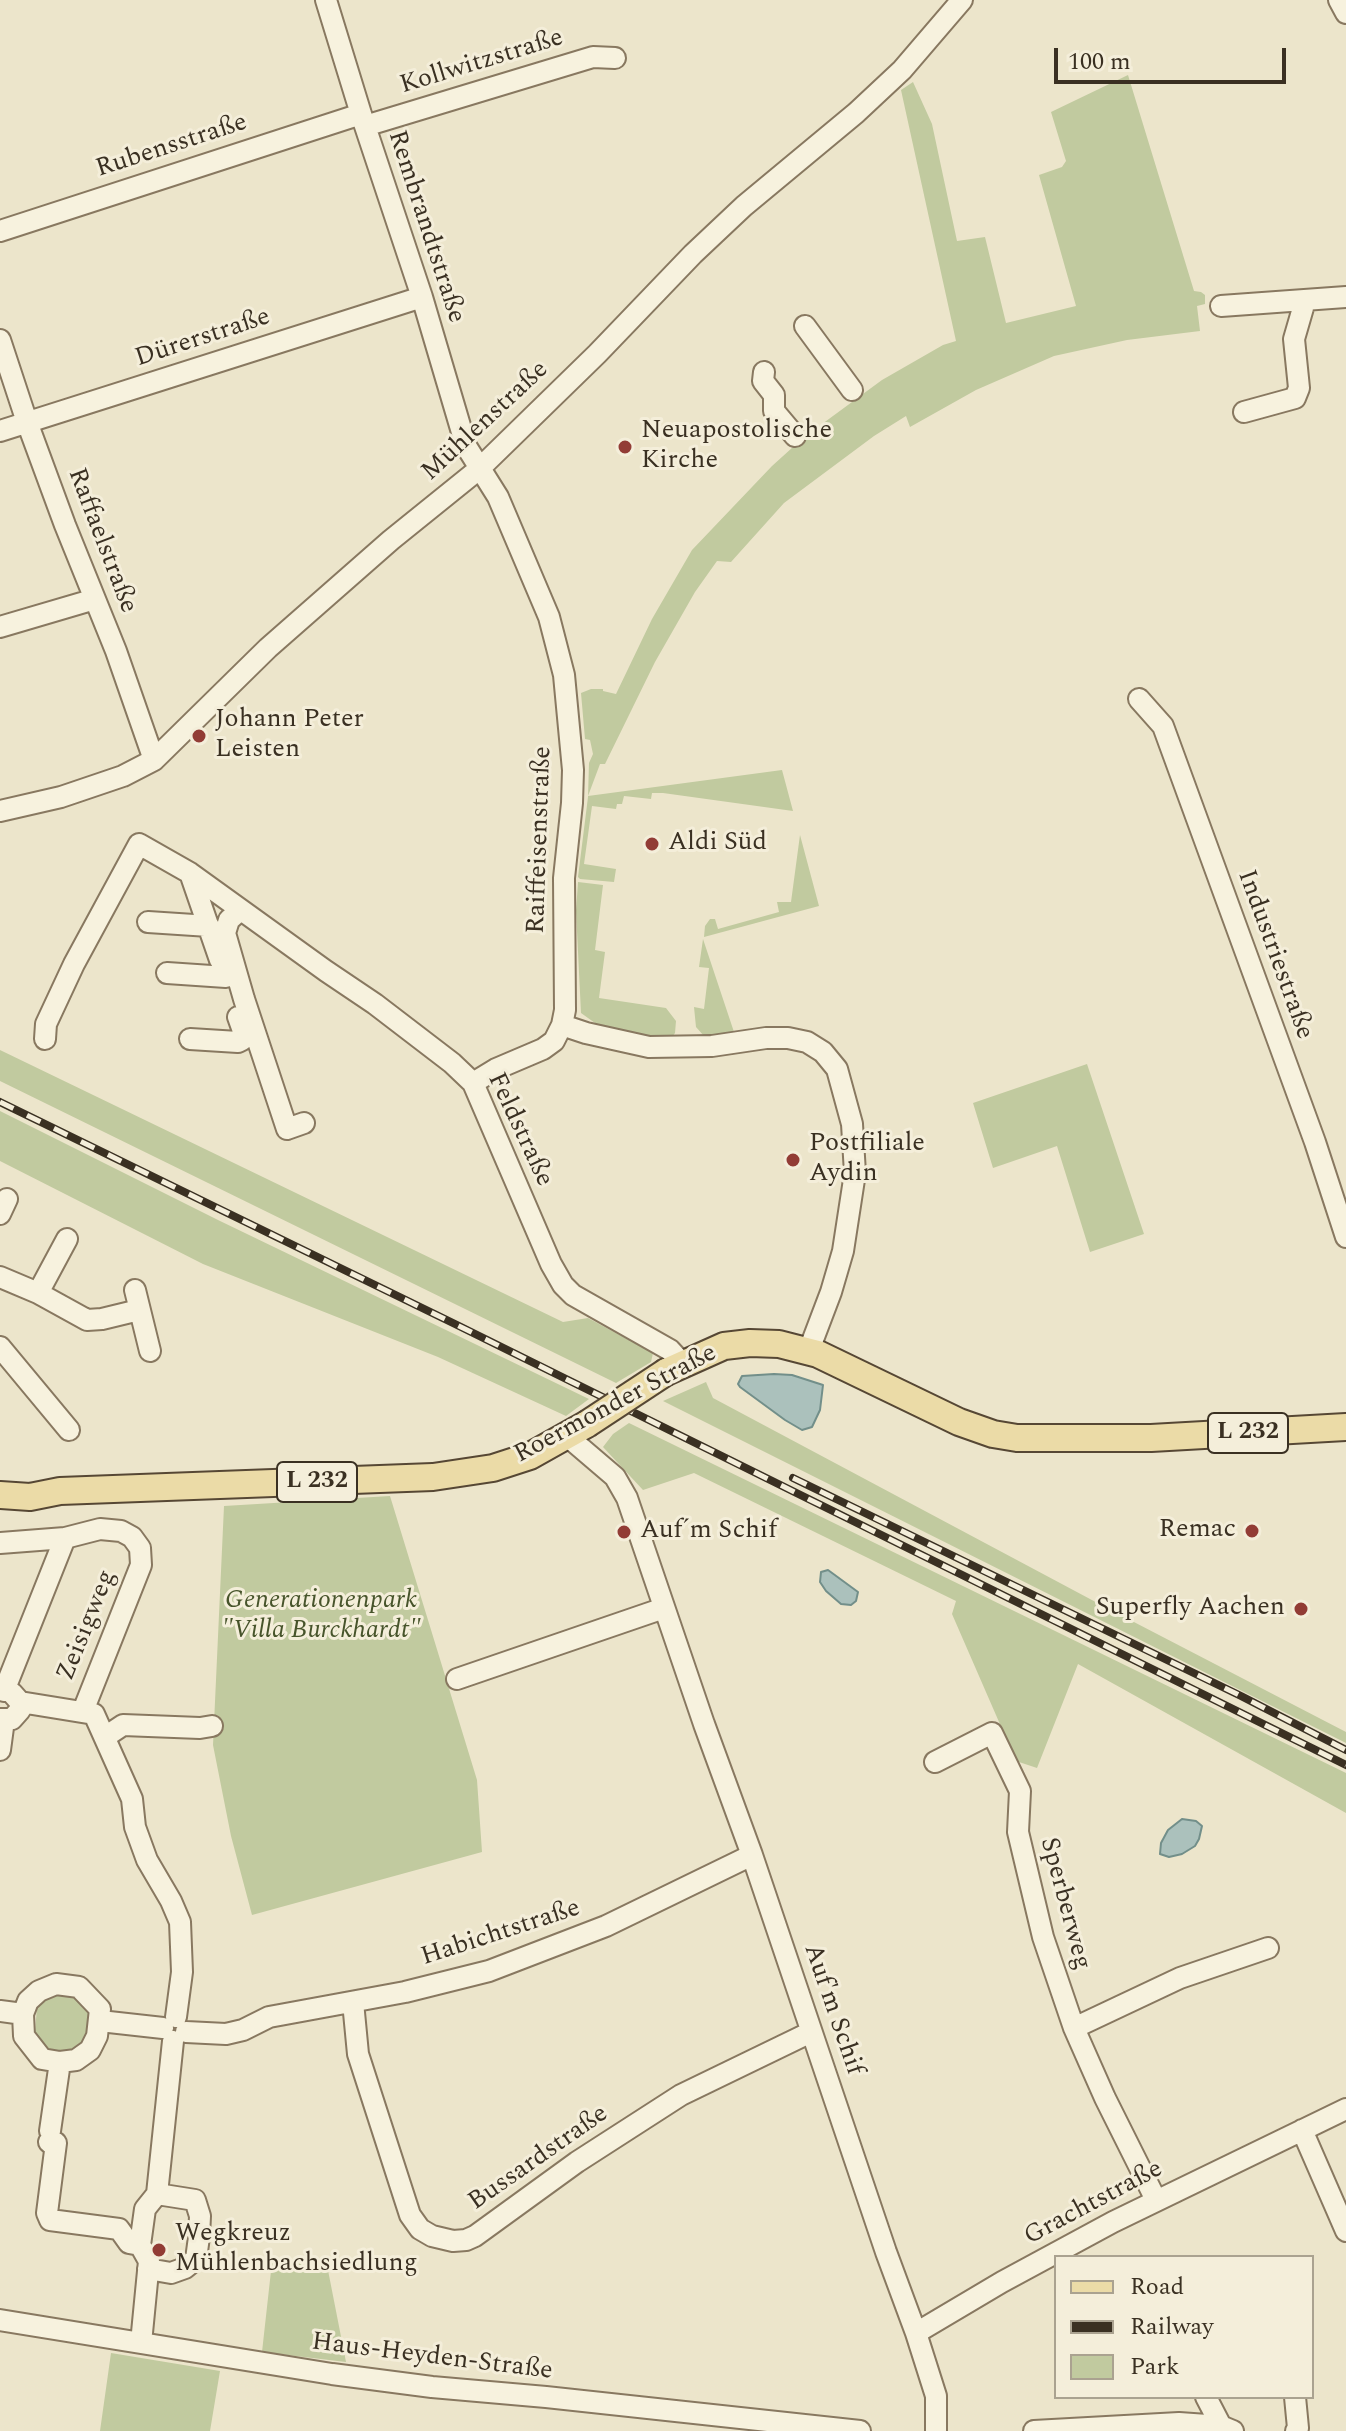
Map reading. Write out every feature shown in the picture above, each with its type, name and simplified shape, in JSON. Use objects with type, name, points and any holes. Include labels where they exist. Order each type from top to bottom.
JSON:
[{"type":"main road","name":"Roermonder Straße","points":[[0,1495],[30,1497],[60,1491],[433,1477],[493,1468],[530,1456],[674,1368],[724,1346],[750,1343],[779,1344],[809,1350],[959,1422],[993,1434],[1017,1438],[1151,1438],[1346,1427]]},
{"type":"main road","name":"Roermonder Straße","points":[[0,1481],[60,1491]]},
{"type":"street","name":"Rembrandtstraße","points":[[326,0],[422,297],[466,446],[479,469]]},
{"type":"street","name":"Mühlenstraße","points":[[0,811],[61,797],[123,776],[154,760],[268,648],[391,540],[479,469],[615,336],[703,244],[902,70],[962,0]]},
{"type":"street","points":[[1339,0],[1346,13]]},
{"type":"street","name":"Kollwitzstraße","points":[[363,120],[593,57],[615,58]]},
{"type":"street","name":"Rubensstraße","points":[[0,231],[363,120]]},
{"type":"street","name":"Dürerstraße","points":[[0,431],[422,297]]},
{"type":"street","points":[[1221,306],[1346,297]]},
{"type":"street","points":[[1244,412],[1295,398],[1299,388],[1294,339],[1305,301]]},
{"type":"street","points":[[805,326],[852,390]]},
{"type":"street","name":"Raffaelstraße","points":[[0,340],[27,422],[121,665],[154,760]]},
{"type":"street","points":[[764,372],[763,381],[774,395],[774,411],[795,436]]},
{"type":"street","name":"Raiffeisenstraße","points":[[479,469],[498,497],[549,617],[564,675],[573,782],[565,860],[565,1001],[562,1025]]},
{"type":"street","points":[[0,627],[95,599]]},
{"type":"street","name":"Industriestraße","points":[[1139,699],[1163,726],[1315,1142],[1346,1237]]},
{"type":"street","name":"Feldstraße","points":[[45,1039],[46,1024],[74,964],[139,844],[190,873],[375,1004],[473,1083],[551,1264],[563,1285],[573,1295],[670,1350],[674,1368]]},
{"type":"street","points":[[190,873],[243,1031],[242,1040],[238,1042],[190,1039]]},
{"type":"street","points":[[240,910],[229,920],[225,933],[240,988],[287,1129],[304,1123]]},
{"type":"street","points":[[148,922],[209,926]]},
{"type":"street","points":[[167,973],[226,977]]},
{"type":"street","points":[[473,1083],[496,1069],[543,1049],[554,1041],[562,1025],[649,1047],[712,1046],[788,1038],[807,1042],[823,1052],[837,1069],[852,1124],[855,1173],[843,1251],[809,1350]]},
{"type":"street","points":[[38,1293],[67,1239]]},
{"type":"street","points":[[0,1277],[38,1293],[87,1320],[102,1319],[137,1300],[150,1351]]},
{"type":"street","points":[[0,1347],[69,1430]]},
{"type":"street","name":"Auf'm Schif","points":[[577,1430],[615,1477],[627,1498],[916,2333],[936,2396],[936,2431]]},
{"type":"street","name":"Zeisigweg","points":[[0,1543],[65,1538],[100,1529],[121,1531],[132,1537],[140,1548],[141,1565],[83,1711]]},
{"type":"street","name":"Zeisigweg","points":[[2,1719],[12,1719],[18,1714],[8,1695],[65,1538]]},
{"type":"street","points":[[457,1679],[664,1608]]},
{"type":"street","points":[[8,1695],[94,1714],[132,1799],[135,1827],[147,1860],[180,1922],[182,1972],[157,2194],[145,2209],[140,2245],[149,2261],[141,2343]]},
{"type":"street","points":[[0,1750],[2,1719]]},
{"type":"street","points":[[105,1737],[123,1725],[212,1726]]},
{"type":"street","name":"Sperberweg","points":[[935,1762],[992,1733],[1020,1791],[1018,1832],[1043,1937],[1074,2028],[1156,2200]]},
{"type":"street","name":"Habichtstraße","points":[[100,2021],[226,2034],[269,2017],[458,1979],[530,1957],[606,1926],[752,1855]]},
{"type":"street","points":[[1074,2028],[1180,1978],[1268,1948]]},
{"type":"street","points":[[48,1986],[79,1987],[100,2009],[100,2021],[90,2050],[76,2060],[60,2062],[42,2059],[24,2036],[23,2014],[28,2001],[48,1986]]},
{"type":"street","name":"Bussardstraße","points":[[353,2002],[358,2054],[410,2215],[420,2229],[432,2236],[453,2241],[475,2236],[577,2162],[681,2095],[811,2032]]},
{"type":"street","points":[[0,2011],[23,2014]]},
{"type":"street","points":[[60,2062],[50,2136],[56,2143],[47,2213],[50,2220],[119,2229],[129,2243],[140,2245]]},
{"type":"street","name":"Grachtstraße","points":[[916,2333],[1048,2257],[1156,2200],[1346,2109]]},
{"type":"street","points":[[1302,2130],[1346,2231]]},
{"type":"street","points":[[148,2269],[171,2273],[185,2268],[196,2259],[199,2237],[200,2216],[195,2200],[157,2194]]},
{"type":"street","name":"Haus-Heyden-Straße","points":[[0,2320],[432,2387],[860,2431]]},
{"type":"street","points":[[1207,2399],[1227,2429]]},
{"type":"street","points":[[1295,2399],[1296,2431]]},
{"type":"street","points":[[1034,2431],[1179,2423],[1227,2429]]},
{"type":"green space","points":[[1128,75],[1194,291],[1205,295],[1205,304],[1197,306],[1200,331],[1127,340],[1054,356],[976,390],[910,427],[906,416],[784,503],[731,562],[717,561],[695,592],[655,662],[605,764],[600,764],[588,796],[589,763],[593,754],[590,740],[585,739],[581,693],[603,689],[616,694],[652,619],[692,550],[803,438],[882,380],[943,345],[956,341],[901,90],[913,82],[932,124],[957,241],[985,237],[1006,323],[1076,306],[1039,175],[1062,167],[1066,161],[1051,112]]},
{"type":"green space","points":[[782,770],[793,811],[663,793],[652,793],[651,799],[624,796],[622,804],[617,804],[616,809],[592,806],[584,864],[616,869],[614,882],[578,877],[588,796]]},
{"type":"green space","points":[[800,835],[819,906],[704,937],[705,926],[710,919],[715,919],[718,929],[779,912],[777,902],[791,902]]},
{"type":"green space","points":[[578,882],[603,885],[595,950],[605,952],[599,998],[666,1008],[676,1021],[675,1033],[670,1040],[602,1028],[581,1013],[576,911]]},
{"type":"green space","points":[[703,939],[733,1034],[709,1038],[696,1027],[694,1007],[704,1009],[709,968],[699,967]]},
{"type":"green space","points":[[0,1050],[563,1322],[588,1318],[653,1353],[651,1362],[616,1383],[0,1081]]},
{"type":"green space","points":[[1087,1064],[1144,1234],[1090,1252],[1057,1146],[993,1168],[973,1103]]},
{"type":"green space","points":[[0,1111],[589,1399],[566,1416],[438,1357],[203,1264],[0,1161]]},
{"type":"green space","points":[[706,1382],[713,1398],[1346,1732],[1346,1743],[663,1401]]},
{"type":"green space","points":[[629,1423],[1346,1773],[1346,1813],[1078,1664],[1037,1768],[1016,1761],[952,1614],[956,1601],[694,1473],[643,1490],[603,1447],[613,1434]]},
{"type":"green space","name":"Generationenpark \"Villa Burckhardt\"","points":[[390,1496],[477,1780],[482,1852],[252,1915],[231,1836],[213,1745],[224,1506]]},
{"type":"green space","points":[[53,1994],[77,1996],[91,2013],[89,2037],[71,2053],[48,2050],[35,2032],[37,2007]]},
{"type":"green space","points":[[326,2260],[346,2362],[262,2352],[272,2262],[318,2265],[318,2261]]},
{"type":"green space","points":[[111,2353],[220,2371],[210,2431],[100,2431]]},
{"type":"water","points":[[792,1375],[823,1385],[820,1410],[812,1427],[802,1430],[738,1384],[742,1376]]},
{"type":"water","points":[[828,1570],[858,1592],[856,1601],[851,1605],[841,1604],[820,1582],[821,1572]]},
{"type":"water","points":[[1182,1819],[1196,1821],[1202,1826],[1195,1846],[1169,1857],[1160,1854],[1161,1843],[1168,1830]]},
{"type":"railway","points":[[0,1102],[1346,1765]]},
{"type":"railway","points":[[793,1478],[1346,1750]]},
{"type":"place","name":"Neuapostolische Kirche","points":[[625,447]]},
{"type":"place","name":"Johann Peter Leisten","points":[[199,736]]},
{"type":"place","name":"Aldi Süd","points":[[652,844]]},
{"type":"place","name":"Postfiliale Aydin","points":[[793,1160]]},
{"type":"place","name":"Remac","points":[[1252,1531]]},
{"type":"place","name":"Auf´m Schif","points":[[624,1532]]},
{"type":"place","name":"Superfly Aachen","points":[[1301,1609]]},
{"type":"place","name":"Wegkreuz Mühlenbachsiedlung","points":[[159,2250]]}]
